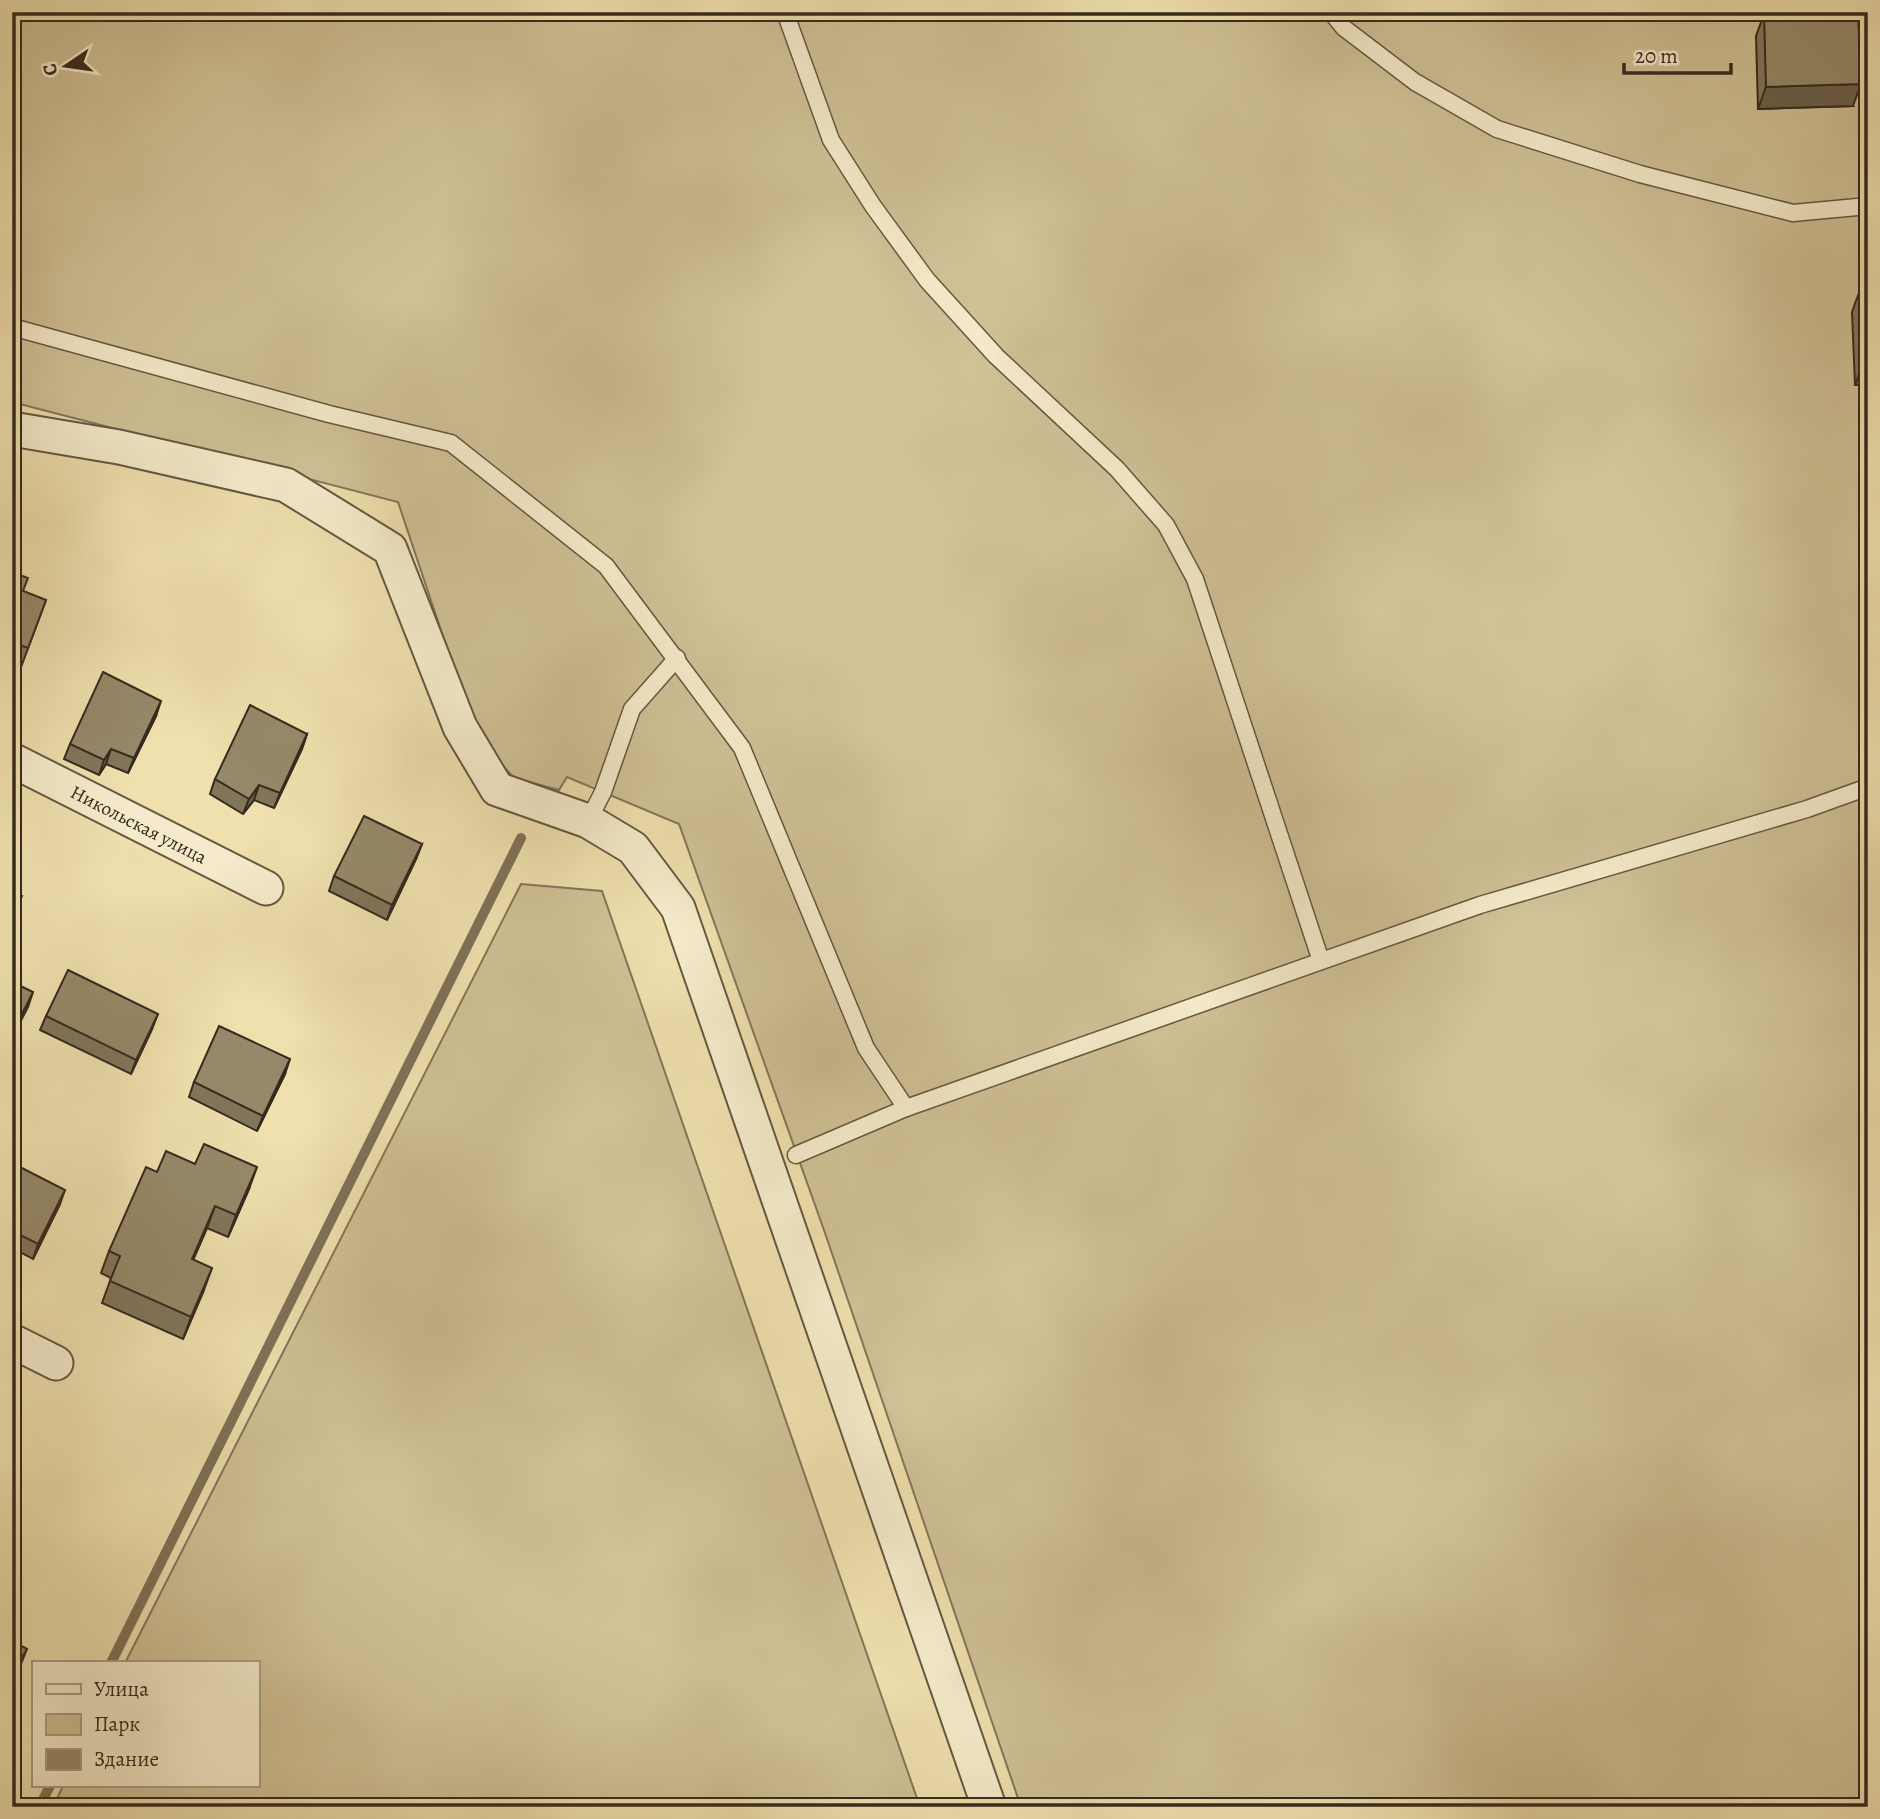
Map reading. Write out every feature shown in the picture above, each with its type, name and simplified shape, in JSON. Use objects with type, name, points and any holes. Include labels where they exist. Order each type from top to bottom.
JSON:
[{"type":"street","points":[[12,429],[119,447],[286,485],[390,549],[460,727],[497,789],[589,821],[633,848],[678,908],[989,1807]]},
{"type":"street","name":"Никольская улица","points":[[12,760],[266,888]]},
{"type":"street","points":[[12,1341],[56,1363]]},
{"type":"lane","points":[[785,12],[831,140],[873,206],[920,269],[996,356],[1117,469],[1166,525],[1195,579],[1321,961]]},
{"type":"lane","points":[[1331,12],[1344,28],[1415,82],[1497,129],[1640,174],[1793,213],[1868,206]]},
{"type":"lane","points":[[12,327],[329,414],[451,443],[607,566],[742,748],[866,1048],[906,1108]]},
{"type":"lane","points":[[589,821],[603,792],[632,709],[677,658]]},
{"type":"lane","points":[[796,1155],[906,1108],[1480,905],[1807,809],[1868,788]]},
{"type":"green space","points":[[12,12],[1868,12],[1868,1807],[1021,1807],[825,1233],[679,824],[567,777],[559,790],[514,778],[476,735],[398,502],[12,402]]},
{"type":"green space","points":[[521,884],[602,891],[920,1807],[53,1807],[63,1787],[259,1787],[259,1661],[126,1661]]},
{"type":"building","points":[[1858,12],[1861,84],[1766,87],[1764,14]]},
{"type":"building","points":[[1860,290],[1868,290],[1868,363],[1863,363]]},
{"type":"building","points":[[12,572],[28,578],[23,591],[46,600],[28,648],[12,642]]},
{"type":"building","points":[[103,672],[161,701],[134,758],[111,749],[104,760],[70,744]]},
{"type":"building","points":[[250,705],[307,734],[280,793],[259,785],[249,799],[215,779]]},
{"type":"building","points":[[364,816],[422,844],[392,905],[334,876]]},
{"type":"building","points":[[12,892],[22,896],[12,918]]},
{"type":"building","points":[[68,970],[158,1014],[136,1060],[46,1016]]},
{"type":"building","points":[[12,982],[33,992],[12,1034]]},
{"type":"building","points":[[219,1026],[290,1059],[263,1116],[194,1082]]},
{"type":"building","points":[[204,1144],[257,1167],[236,1215],[215,1206],[192,1259],[212,1268],[191,1317],[110,1281],[120,1256],[109,1251],[146,1167],[157,1172],[166,1151],[195,1164]]},
{"type":"building","points":[[12,1163],[65,1190],[38,1244],[12,1231]]},
{"type":"building","points":[[12,1384],[18,1387],[12,1397]]},
{"type":"building","points":[[12,1641],[27,1649],[12,1674]]},
{"type":"waterway","points":[[55,12],[67,16],[74,12]]},
{"type":"waterway","points":[[112,1661],[521,838]]},
{"type":"waterway","points":[[39,1807],[49,1787]]}]
